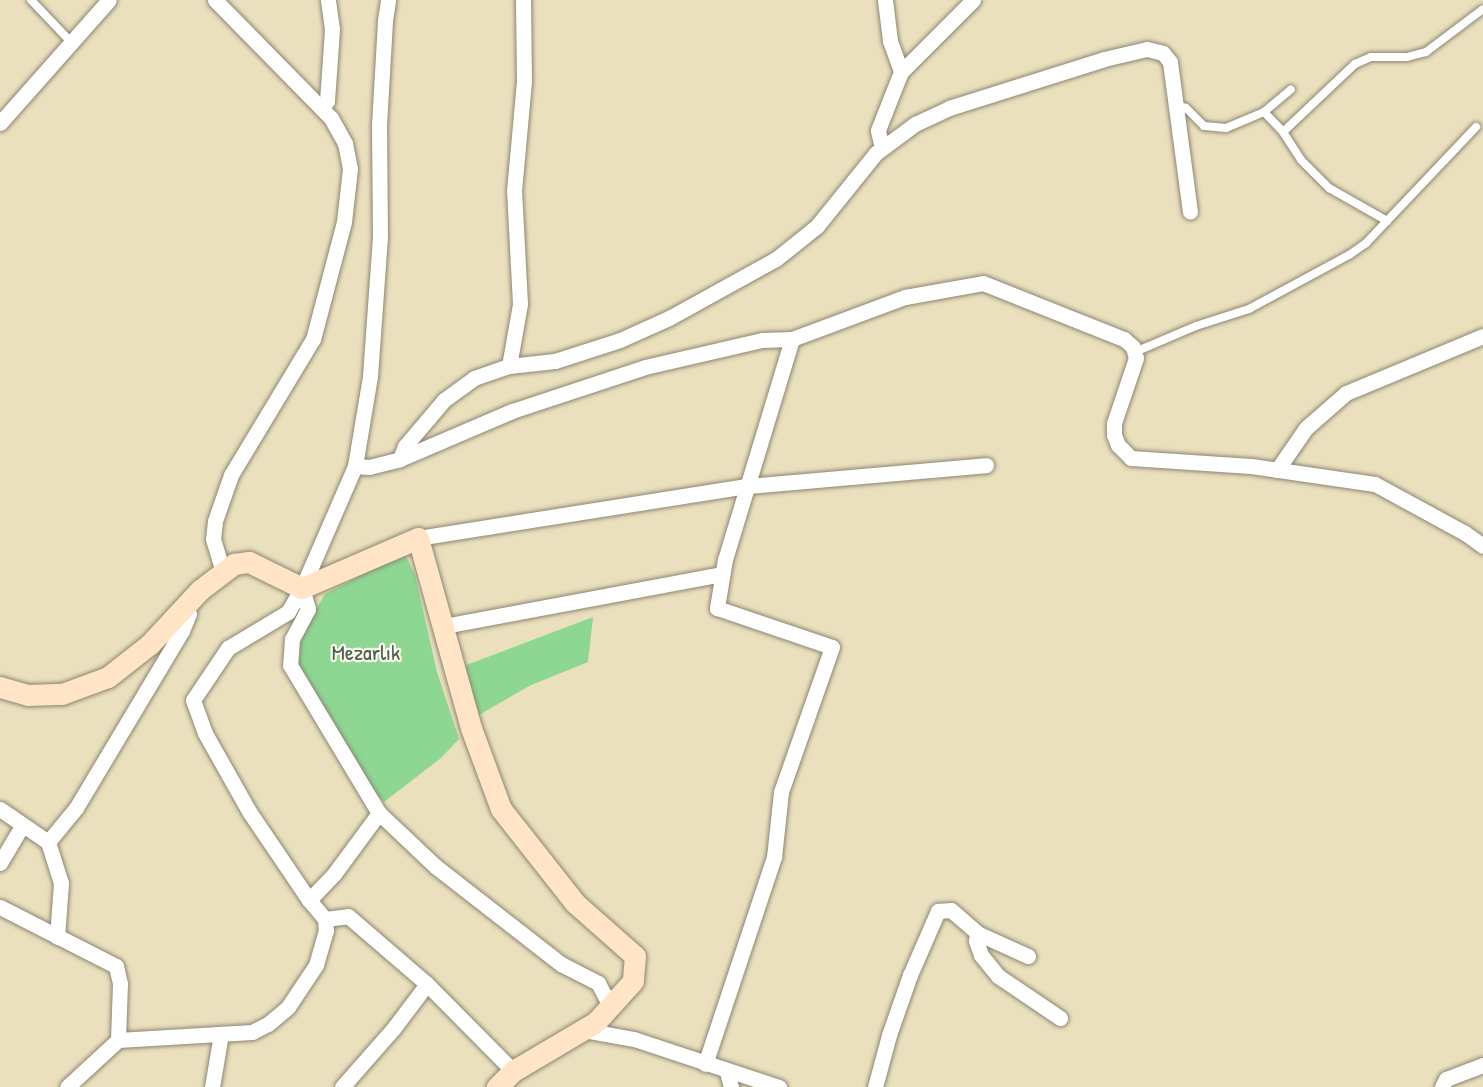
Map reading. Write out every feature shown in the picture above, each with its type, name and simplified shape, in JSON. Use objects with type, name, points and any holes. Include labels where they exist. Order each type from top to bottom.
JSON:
[{"type":"street","points":[[0,123],[109,0]]},
{"type":"street","points":[[215,0],[337,126],[348,156],[350,169],[344,222],[313,339],[231,475],[213,530],[215,548],[223,571]]},
{"type":"street","points":[[321,107],[327,101],[332,29],[328,0]]},
{"type":"street","points":[[67,1087],[118,1040],[239,1034],[259,1030],[288,1006],[316,965],[326,931],[325,919],[309,900],[250,813],[205,733],[193,700],[228,648],[288,612],[302,588],[355,466],[370,376],[380,237],[379,125],[384,20],[388,0]]},
{"type":"street","points":[[509,366],[520,304],[514,191],[525,81],[523,0]]},
{"type":"street","points":[[885,0],[890,41],[901,72]]},
{"type":"street","points":[[882,148],[878,130],[901,72],[973,0]]},
{"type":"street","points":[[400,459],[405,446],[453,391],[480,375],[509,366],[555,361],[620,340],[669,318],[761,268],[791,248],[817,226],[866,164],[882,148],[915,124],[949,108],[1104,59],[1147,48],[1158,50],[1170,62],[1178,106],[1190,212]]},
{"type":"street","points":[[355,466],[369,467],[400,459],[512,411],[645,367],[762,340],[792,339],[905,297],[983,283],[1124,339],[1135,352],[1136,358],[1114,423],[1113,435],[1124,453],[1138,460],[1277,470],[1375,484],[1465,533],[1483,546]]},
{"type":"street","points":[[1277,470],[1306,428],[1346,393],[1483,336]]},
{"type":"street","points":[[705,1064],[774,857],[781,792],[832,647],[717,608],[722,574],[792,339]]},
{"type":"street","points":[[302,588],[418,538],[747,486],[986,465]]},
{"type":"street","points":[[418,538],[471,728],[501,809],[574,903],[635,956],[633,981],[610,1006],[584,1030],[513,1071],[497,1087]]},
{"type":"street","points":[[0,687],[28,695],[62,694],[108,677],[150,644],[186,603],[234,564],[249,562],[302,588],[308,609],[292,639],[290,665],[379,813],[435,866],[561,964],[598,983],[610,1006]]},
{"type":"street","points":[[444,626],[722,574]]},
{"type":"street","points":[[48,842],[76,808],[182,631],[189,614],[186,603]]},
{"type":"street","points":[[0,809],[48,842],[61,883],[57,937]]},
{"type":"street","points":[[309,900],[334,874],[379,813]]},
{"type":"street","points":[[0,863],[22,826]]},
{"type":"street","points":[[0,908],[116,966],[120,983],[118,1040]]},
{"type":"street","points":[[875,1087],[889,1035],[910,975],[938,911],[951,909],[977,933],[1028,956]]},
{"type":"street","points":[[325,919],[348,916],[427,984],[513,1071]]},
{"type":"street","points":[[977,933],[976,941],[981,955],[998,976],[1060,1018]]},
{"type":"street","points":[[342,1087],[393,1029],[427,984]]},
{"type":"street","points":[[584,1030],[634,1039],[727,1072],[779,1087]]},
{"type":"street","points":[[212,1087],[221,1034]]},
{"type":"street","points":[[1442,1087],[1446,1079],[1483,1065]]},
{"type":"street","points":[[727,1072],[731,1087]]},
{"type":"lane","points":[[31,0],[71,42]]},
{"type":"lane","points":[[1283,132],[1355,64],[1371,57],[1407,57],[1426,52],[1483,9]]},
{"type":"lane","points":[[1178,106],[1186,108],[1204,126],[1219,129],[1244,122],[1264,112],[1291,89]]},
{"type":"lane","points":[[1264,112],[1283,132],[1301,160],[1329,188],[1387,221]]},
{"type":"lane","points":[[1135,352],[1196,326],[1259,304],[1349,255],[1387,221],[1476,127]]},
{"type":"green space","name":"Mezarlık","points":[[401,555],[406,556],[415,575],[437,672],[459,739],[441,758],[384,802],[372,789],[298,666],[298,649],[304,630],[325,594]]},
{"type":"green space","points":[[593,617],[588,662],[529,686],[479,715],[464,666]]}]
